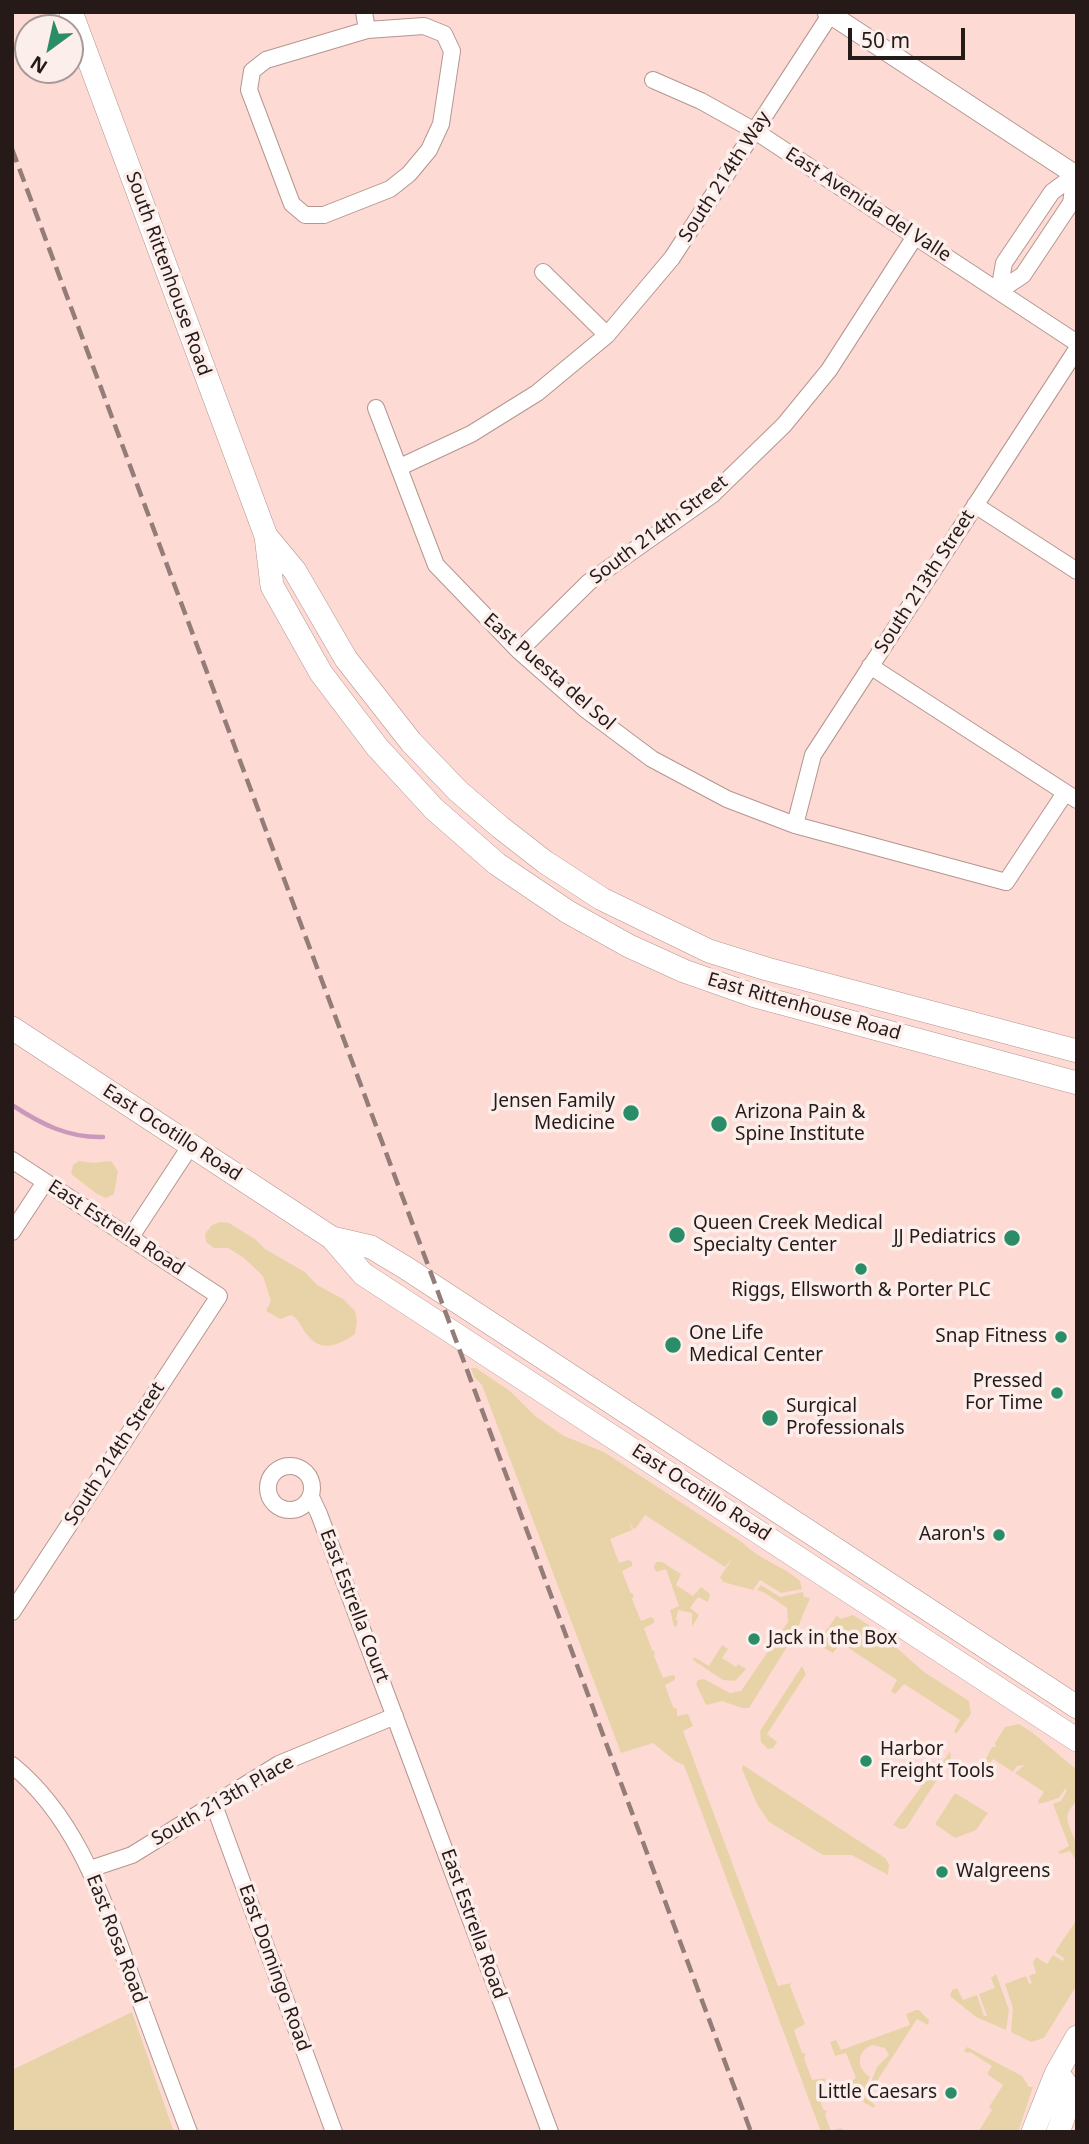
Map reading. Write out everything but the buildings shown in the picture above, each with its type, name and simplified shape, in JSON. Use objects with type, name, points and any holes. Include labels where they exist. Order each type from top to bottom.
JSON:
[{"type":"main road","name":"South Rittenhouse Road","points":[[71,12],[266,536]]},
{"type":"main road","name":"East Rittenhouse Road","points":[[266,536],[295,570],[346,659],[411,742],[458,791],[500,827],[579,884],[613,904],[709,951],[767,970],[1077,1051]]},
{"type":"main road","name":"East Rittenhouse Road","points":[[266,536],[272,586],[321,673],[377,747],[434,809],[497,864],[558,905],[629,946],[684,971],[755,996],[1077,1083]]},
{"type":"main road","name":"East Ocotillo Road","points":[[12,1028],[332,1238],[363,1274],[1077,1740]]},
{"type":"main road","name":"East Ocotillo Road","points":[[332,1238],[371,1247],[406,1268],[1077,1707]]},
{"type":"main road","points":[[961,1664],[982,1658],[990,1651]]},
{"type":"main road","points":[[1033,2132],[1056,2074],[1077,2037]]},
{"type":"main road","points":[[1056,2074],[1065,2083],[1068,2099],[1058,2132]]},
{"type":"street","points":[[364,12],[367,30]]},
{"type":"street","points":[[830,13],[1076,176]]},
{"type":"street","name":"South 214th Way","points":[[400,467],[471,433],[537,393],[607,335],[672,258],[830,13]]},
{"type":"street","points":[[424,26],[444,34],[452,51],[441,124],[429,150],[409,174],[390,189],[324,215],[305,215],[292,205],[249,90],[252,71],[266,60],[367,30],[424,26]]},
{"type":"street","name":"East Avenida del Valle","points":[[653,80],[701,101],[755,131],[1077,342]]},
{"type":"street","points":[[999,291],[1004,263],[1052,192],[1076,176]]},
{"type":"street","points":[[999,291],[1023,275],[1071,203],[1076,176]]},
{"type":"street","name":"South 214th Street","points":[[519,651],[589,582],[712,495],[784,425],[829,370],[916,235]]},
{"type":"street","points":[[543,272],[607,335]]},
{"type":"street","name":"South 213th Street","points":[[795,825],[813,755],[1077,349]]},
{"type":"street","name":"East Puesta del Sol","points":[[376,408],[436,565],[519,651],[585,709],[652,759],[727,799],[795,825],[1006,882],[1071,797]]},
{"type":"street","points":[[975,505],[1077,571]]},
{"type":"street","points":[[870,666],[1071,797]]},
{"type":"street","points":[[130,1238],[191,1145]]},
{"type":"street","name":"East Estrella Road","points":[[12,1160],[219,1296]]},
{"type":"street","points":[[12,1233],[45,1182]]},
{"type":"street","name":"South 214th Street","points":[[14,1607],[219,1296]]},
{"type":"street","name":"East Estrella Court","points":[[311,1497],[395,1716]]},
{"type":"street","name":"East Estrella Road","points":[[395,1716],[550,2132]]},
{"type":"street","name":"South 213th Place","points":[[90,1870],[132,1854],[279,1764],[395,1716]]},
{"type":"street","name":"East Rosa Road","points":[[12,1765],[45,1797],[64,1822],[90,1870],[189,2132]]},
{"type":"street","name":"East Domingo Road","points":[[214,1805],[334,2132]]},
{"type":"shaded area","points":[[79,1161],[111,1161],[118,1171],[114,1194],[106,1198],[97,1194],[71,1174],[73,1165]]},
{"type":"shaded area","points":[[229,1223],[255,1239],[265,1249],[305,1272],[317,1285],[343,1299],[355,1311],[355,1334],[338,1344],[320,1345],[309,1337],[291,1315],[280,1319],[266,1311],[271,1301],[263,1276],[244,1258],[228,1248],[214,1248],[206,1242],[205,1234],[212,1225]]},
{"type":"shaded area","points":[[471,1368],[476,1368],[510,1391],[535,1416],[564,1436],[604,1452],[800,1581],[802,1589],[781,1593],[760,1580],[753,1590],[723,1582],[720,1577],[733,1558],[725,1567],[645,1515],[636,1528],[633,1529],[629,1520],[632,1530],[610,1539],[619,1563],[629,1560],[632,1562],[632,1566],[622,1571],[630,1592],[634,1595],[632,1599],[641,1621],[651,1617],[654,1619],[654,1623],[644,1628],[663,1678],[675,1676],[675,1680],[665,1685],[673,1707],[677,1709],[677,1716],[688,1714],[693,1726],[683,1731],[778,1986],[791,1983],[805,2024],[794,2030],[802,2053],[806,2054],[804,2058],[812,2080],[825,2078],[825,2083],[816,2088],[823,2109],[827,2111],[825,2115],[831,2131],[841,2128],[845,2132],[821,2132],[684,1765],[653,1743],[621,1753],[482,1385],[474,1377]]},
{"type":"shaded area","points":[[656,1562],[662,1562],[681,1574],[676,1585],[693,1596],[701,1587],[710,1594],[708,1602],[698,1597],[690,1608],[699,1615],[692,1627],[692,1613],[678,1610],[678,1621],[676,1627],[674,1626],[670,1610],[679,1606],[666,1569],[656,1572]]},
{"type":"shaded area","points":[[761,1585],[780,1597],[803,1592],[804,1597],[810,1598],[795,1634],[749,1708],[722,1701],[706,1705],[696,1684],[698,1680],[704,1679],[730,1693],[741,1691],[788,1622],[787,1608],[757,1590]]},
{"type":"shaded area","points":[[837,1615],[840,1619],[853,1615],[875,1629],[924,1672],[969,1701],[971,1714],[956,1734],[954,1731],[960,1720],[904,1684],[895,1694],[891,1691],[897,1680],[841,1643],[833,1653],[824,1648],[821,1638]]},
{"type":"shaded area","points":[[722,1645],[728,1649],[722,1658],[736,1667],[738,1664],[746,1669],[735,1681],[723,1680],[693,1660],[694,1657],[709,1666]]},
{"type":"shaded area","points":[[802,1666],[806,1674],[767,1734],[777,1742],[773,1748],[768,1749],[761,1742],[760,1731]]},
{"type":"shaded area","points":[[1019,1724],[1077,1770],[1077,1801],[1067,1817],[1076,1844],[1077,1862],[1070,1851],[1060,1854],[1058,1852],[1069,1846],[1053,1804],[1061,1801],[1067,1790],[1065,1789],[1059,1798],[1039,1804],[1044,1792],[1015,1773],[1025,1765],[1017,1766],[1013,1772],[993,1759],[986,1770],[981,1768],[992,1747],[996,1747],[995,1743],[1005,1727]]},
{"type":"shaded area","points":[[950,1751],[951,1758],[906,1828],[900,1829],[893,1825],[921,1787],[929,1770],[935,1773]]},
{"type":"shaded area","points":[[743,1765],[885,1858],[889,1864],[888,1875],[852,1855],[823,1855],[769,1822],[757,1804],[742,1769]]},
{"type":"shaded area","points":[[955,1793],[988,1813],[976,1830],[955,1838],[935,1824]]},
{"type":"shaded area","points":[[1077,1919],[1077,1985],[1044,2038],[1031,2042],[1011,2032],[1013,2008],[1005,1984],[1026,1976],[1029,1984],[1032,1983],[1029,1976],[1036,1973],[1033,1962],[1036,1957],[1047,1964],[1053,1955],[1063,1961],[1064,1958],[1055,1952]]},
{"type":"shaded area","points":[[996,1974],[1009,2010],[1006,2030],[976,2017],[950,1996],[952,1990],[957,1988],[963,2000],[977,1995],[984,2016],[987,2016],[979,1994],[995,1988],[991,1978]]},
{"type":"shaded area","points":[[916,2010],[929,2020],[928,2025],[917,2019],[866,2098],[875,2105],[874,2108],[863,2102],[877,2067],[889,2055],[885,2048],[872,2045],[861,2056],[860,2065],[870,2077],[863,2092],[847,2084],[856,2078],[846,2053],[835,2056],[830,2042],[836,2040],[841,2050],[910,2025],[906,2014]]},
{"type":"shaded area","points":[[132,2012],[174,2132],[12,2132],[12,2070]]},
{"type":"shaded area","points":[[967,2047],[1022,2076],[1029,2087],[1033,2087],[1018,2132],[978,2132],[1003,2085],[987,2074],[992,2066],[964,2051]]},
{"type":"waterway","points":[[12,1105],[66,1132],[103,1137]]},
{"type":"railway","points":[[12,149],[751,2132]]},
{"type":"place","name":"Jensen Family Medicine","points":[[631,1113]]},
{"type":"place","name":"Arizona Pain & Spine Institute","points":[[719,1124]]},
{"type":"place","name":"Queen Creek Medical Specialty Center","points":[[677,1235]]},
{"type":"place","name":"JJ Pediatrics","points":[[1012,1238]]},
{"type":"place","name":"Riggs, Ellsworth & Porter PLC","points":[[861,1269]]},
{"type":"place","name":"Snap Fitness","points":[[1061,1337]]},
{"type":"place","name":"One Life Medical Center","points":[[673,1345]]},
{"type":"place","name":"Pressed For Time","points":[[1057,1393]]},
{"type":"place","name":"Surgical Professionals","points":[[770,1418]]},
{"type":"place","name":"Aaron's","points":[[999,1535]]},
{"type":"place","name":"Jack in the Box","points":[[754,1639]]},
{"type":"place","name":"Harbor Freight Tools","points":[[866,1761]]},
{"type":"place","name":"Walgreens","points":[[942,1872]]},
{"type":"place","name":"Little Caesars","points":[[951,2093]]}]
